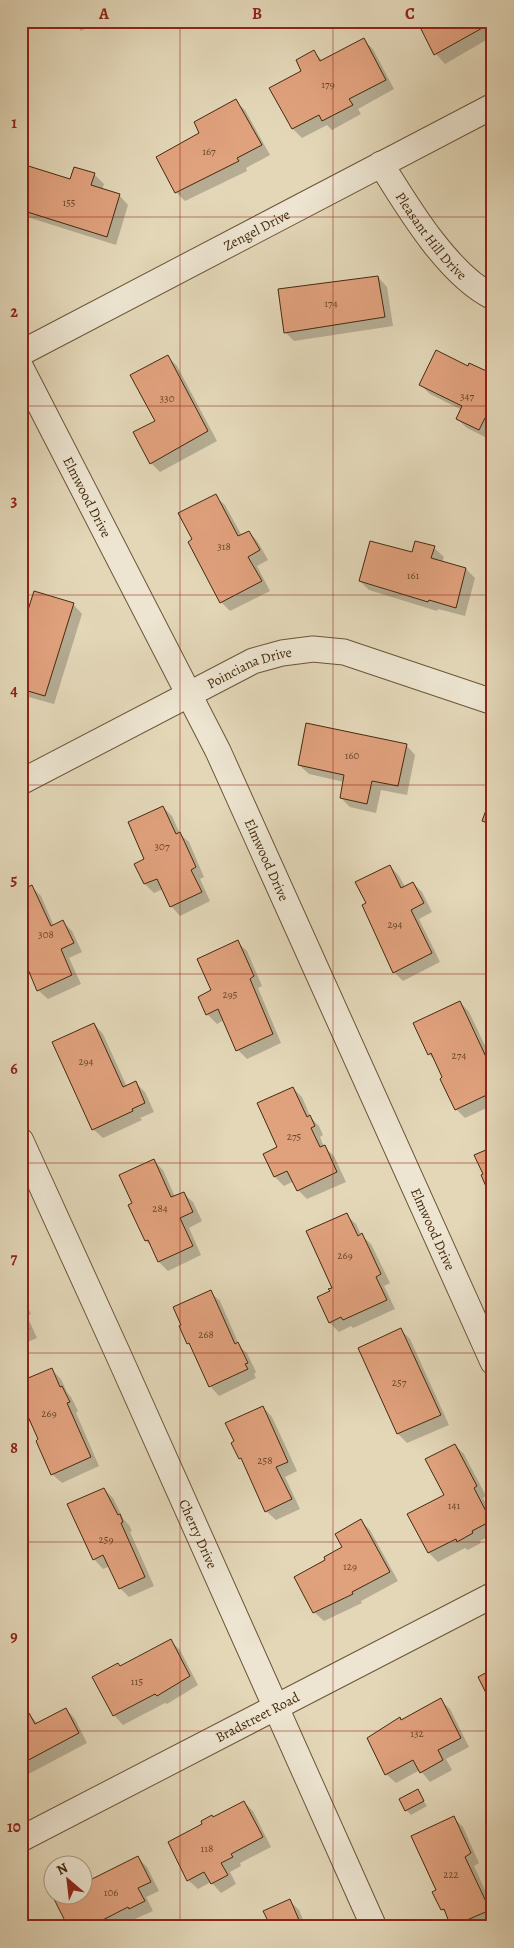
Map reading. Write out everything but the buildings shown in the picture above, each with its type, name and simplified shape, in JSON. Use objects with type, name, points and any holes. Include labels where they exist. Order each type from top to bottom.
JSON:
[{"type":"street","name":"Zengel Drive","points":[[21,354],[493,106]]},
{"type":"street","name":"Pleasant Hill Drive","points":[[381,164],[412,215],[444,255],[477,290],[493,297]]},
{"type":"street","name":"Elmwood Drive","points":[[21,368],[190,693],[218,751],[493,1362]]},
{"type":"street","name":"Poinciana Drive","points":[[21,782],[253,661],[282,653],[313,649],[344,652],[493,702]]},
{"type":"street","name":"Cherry Drive","points":[[21,1141],[374,1927]]},
{"type":"street","name":"Bradstreet Road","points":[[21,1839],[276,1709],[493,1594]]}]
